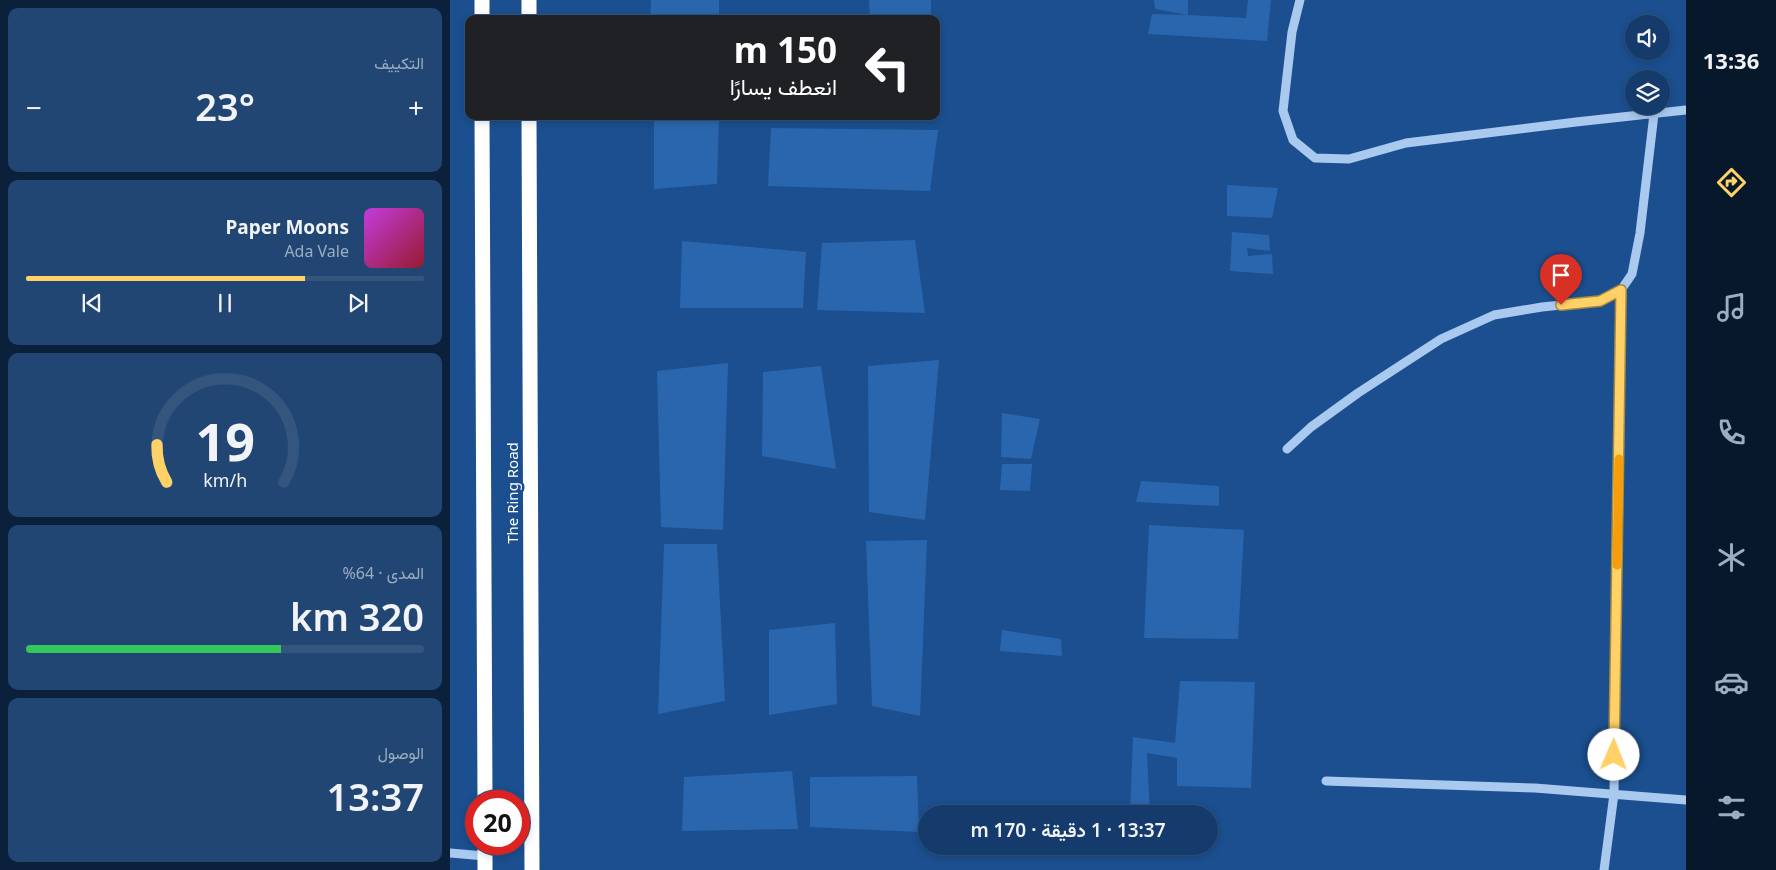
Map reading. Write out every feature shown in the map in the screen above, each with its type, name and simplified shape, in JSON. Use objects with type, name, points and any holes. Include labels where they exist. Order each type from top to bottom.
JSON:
[{"type":"highway","points":[[482,0],[482,15]]},
{"type":"highway","points":[[528,0],[529,15]]},
{"type":"highway","name":"The Ring Road","points":[[482,120],[484,790]]},
{"type":"highway","name":"The Ring Road","points":[[529,120],[532,870]]},
{"type":"lane","points":[[1300,0],[1292,32],[1283,111],[1293,140],[1315,158],[1348,159],[1406,144],[1646,115]]},
{"type":"lane","points":[[1670,112],[1686,110]]},
{"type":"lane","points":[[1287,449],[1311,427],[1358,393],[1441,339],[1494,315],[1542,307],[1600,301],[1621,290],[1632,274],[1640,233],[1654,115]]},
{"type":"lane","points":[[1604,870],[1614,794],[1621,290]]},
{"type":"lane","points":[[1326,780],[1534,788],[1686,800]]},
{"type":"lane","points":[[450,853],[485,857]]},
{"type":"building","points":[[651,0],[719,0],[719,15],[650,15]]},
{"type":"building","points":[[869,0],[931,0],[931,15],[870,15]]},
{"type":"building","points":[[1154,0],[1188,0],[1188,15],[1155,9]]},
{"type":"building","points":[[1248,0],[1271,0],[1267,41],[1148,34],[1152,14],[1246,18]]},
{"type":"building","points":[[654,120],[719,120],[717,184],[654,189]]},
{"type":"building","points":[[771,128],[938,130],[930,191],[768,186]]},
{"type":"building","points":[[1227,185],[1278,188],[1272,218],[1227,216]]},
{"type":"building","points":[[1232,232],[1269,235],[1270,251],[1247,248],[1248,256],[1272,254],[1273,274],[1230,271]]},
{"type":"building","points":[[915,240],[925,313],[817,310],[822,243]]},
{"type":"building","points":[[682,241],[806,252],[803,308],[680,308]]},
{"type":"building","points":[[939,360],[925,520],[869,512],[868,366]]},
{"type":"building","points":[[728,363],[723,530],[661,527],[657,371]]},
{"type":"building","points":[[821,366],[836,469],[762,456],[763,372]]},
{"type":"building","points":[[1002,413],[1040,419],[1031,459],[1001,457]]},
{"type":"building","points":[[1002,464],[1032,464],[1030,491],[1000,490]]},
{"type":"building","points":[[1141,481],[1219,486],[1219,506],[1136,502]]},
{"type":"building","points":[[1149,525],[1244,530],[1238,639],[1144,638]]},
{"type":"building","points":[[927,540],[920,716],[872,706],[866,541]]},
{"type":"building","points":[[664,544],[717,544],[725,701],[658,714]]},
{"type":"building","points":[[835,623],[837,704],[769,715],[769,630]]},
{"type":"building","points":[[1002,630],[1061,639],[1062,656],[1000,651]]},
{"type":"building","points":[[1180,681],[1255,682],[1251,788],[1177,786],[1177,758],[1147,753],[1150,805],[1130,805],[1133,737],[1175,743]]},
{"type":"building","points":[[792,771],[798,829],[682,831],[684,777]]},
{"type":"building","points":[[917,776],[918,832],[810,827],[810,777]]},
{"type":"slow traffic","points":[[1617,565],[1619,459]]},
{"type":"route","points":[[1561,305],[1600,301],[1621,290],[1614,755]]}]
